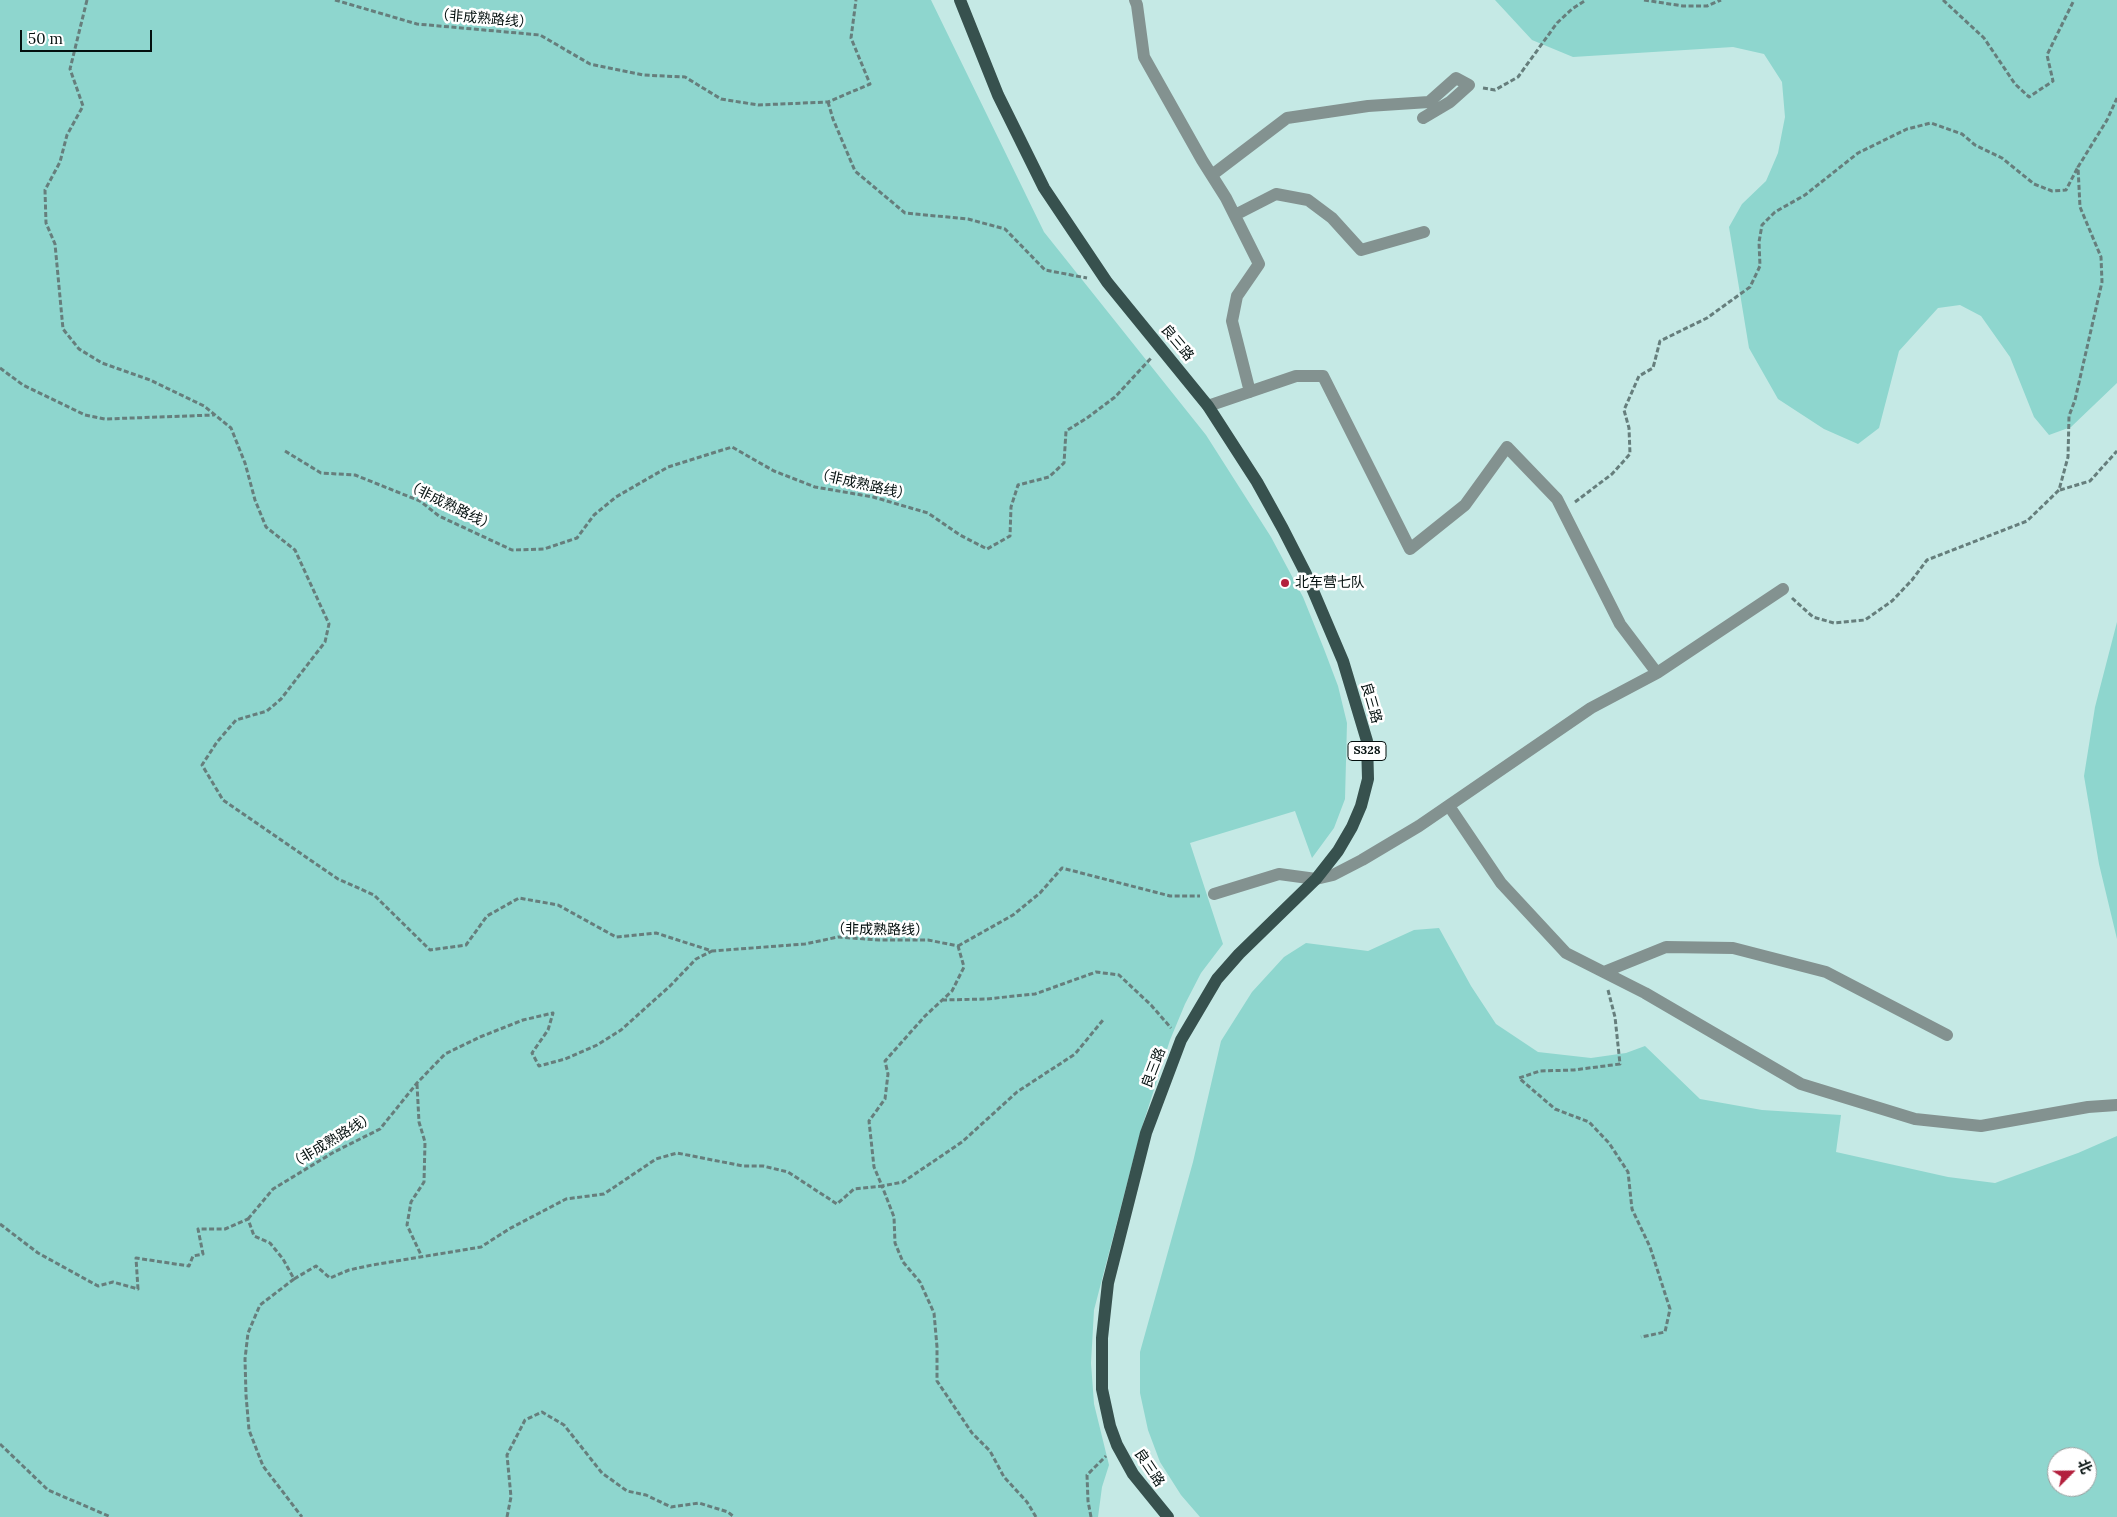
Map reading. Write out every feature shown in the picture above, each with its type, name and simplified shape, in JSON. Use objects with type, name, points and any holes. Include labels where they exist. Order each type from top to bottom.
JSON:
[{"type":"main road","name":"良三路","points":[[960,0],[998,95],[1020,143],[1049,196],[1107,282],[1208,406],[1257,482],[1306,574],[1343,662],[1367,741],[1368,779],[1361,806],[1338,852],[1316,879],[1239,954],[1217,979],[1181,1040],[1146,1133],[1108,1283],[1102,1338],[1102,1389],[1110,1426],[1117,1445],[1133,1474],[1168,1517]]},
{"type":"street","points":[[1135,0],[1144,57],[1235,215],[1260,264],[1237,296],[1232,321],[1250,392]]},
{"type":"street","points":[[1212,175],[1287,118],[1368,106],[1429,102],[1456,78],[1468,85],[1450,102],[1423,118]]},
{"type":"street","points":[[1235,215],[1276,194],[1308,200],[1332,218],[1361,250],[1424,232]]},
{"type":"street","points":[[1208,406],[1296,376],[1323,376],[1410,549],[1465,505],[1507,447],[1557,498],[1620,624],[1657,673]]},
{"type":"street","points":[[1214,894],[1279,874],[1316,879],[1333,875],[1362,860],[1448,806],[1590,708],[1657,673],[1783,589]]},
{"type":"street","points":[[1448,806],[1501,883],[1566,952],[1645,993],[1801,1084],[1915,1119],[1981,1126],[2088,1107],[2117,1105]]},
{"type":"street","points":[[1604,972],[1666,947],[1733,948],[1826,972],[1947,1035]]},
{"type":"path","name":"（非成熟路线）","points":[[87,0],[70,69],[83,106],[68,135],[60,162],[45,190],[46,223],[55,244],[63,329],[79,349],[102,363],[150,380],[204,406],[230,428],[245,463],[255,500],[266,527],[294,550],[330,624],[325,642],[280,699],[267,711],[236,720],[217,742],[202,765],[223,800],[338,878],[374,895],[430,950],[466,945],[487,916],[519,898],[558,906],[616,937],[656,934],[712,951],[805,944],[838,937],[879,940],[928,940],[958,946]]},
{"type":"path","name":"（非成熟路线）","points":[[335,0],[417,24],[540,35],[590,64],[642,74],[684,77],[721,100],[758,105],[828,102],[870,84],[851,38],[856,0]]},
{"type":"path","points":[[1468,85],[1495,90],[1518,77],[1557,23],[1572,9],[1586,0]]},
{"type":"path","points":[[1644,0],[1683,6],[1707,6],[1721,0]]},
{"type":"path","points":[[1944,0],[1984,38],[2015,84],[2029,97],[2053,81],[2048,55],[2074,0]]},
{"type":"path","points":[[1563,510],[1606,479],[1630,454],[1629,428],[1624,410],[1640,376],[1653,368],[1660,341],[1707,318],[1750,287],[1760,266],[1759,242],[1762,225],[1774,212],[1805,195],[1858,153],[1907,129],[1931,122],[1962,134],[1974,145],[2002,158],[2034,184],[2052,191],[2066,190],[2107,120],[2117,98]]},
{"type":"path","points":[[828,102],[833,119],[855,171],[905,214],[968,219],[1005,229],[1045,270],[1107,282]]},
{"type":"path","points":[[2059,490],[2068,457],[2069,416],[2075,400],[2102,282],[2101,257],[2080,207],[2078,167]]},
{"type":"path","name":"（非成熟路线）","points":[[285,451],[321,473],[355,475],[420,501],[439,516],[512,550],[544,549],[577,538],[594,515],[616,497],[668,468],[732,447],[774,471],[815,487],[873,497],[928,513],[960,535],[987,549],[1010,536],[1011,507],[1018,485],[1048,477],[1064,463],[1066,431],[1087,418],[1114,397],[1161,348]]},
{"type":"path","points":[[0,368],[23,385],[85,415],[105,419],[215,415]]},
{"type":"path","points":[[1783,589],[1813,617],[1834,623],[1864,620],[1892,601],[1912,580],[1927,560],[2027,521],[2059,490],[2090,481],[2117,451]]},
{"type":"path","points":[[1036,1517],[1027,1502],[1004,1478],[990,1451],[972,1433],[937,1380],[934,1313],[920,1282],[903,1262],[895,1243],[894,1217],[874,1167],[869,1121],[885,1099],[888,1074],[885,1061],[925,1016],[952,991],[964,967],[958,946],[1013,915],[1040,893],[1062,868],[1170,896],[1192,897],[1214,894]]},
{"type":"path","name":"（非成熟路线）","points":[[248,1219],[274,1189],[334,1152],[380,1128],[416,1083],[445,1054],[480,1036],[523,1020],[553,1013],[548,1030],[532,1053],[539,1066],[565,1059],[597,1045],[636,1018],[696,959],[712,951]]},
{"type":"path","points":[[942,1000],[986,999],[1035,994],[1096,972],[1119,975],[1151,1005],[1181,1040]]},
{"type":"path","points":[[1604,972],[1615,1017],[1620,1064],[1574,1070],[1540,1071],[1519,1078],[1555,1109],[1589,1122],[1609,1143],[1628,1172],[1632,1209],[1650,1246],[1670,1309],[1665,1332],[1641,1337]]},
{"type":"path","points":[[302,1517],[263,1466],[249,1430],[246,1395],[245,1360],[248,1333],[260,1305],[294,1279],[316,1266],[330,1278],[350,1270],[481,1247],[566,1199],[604,1194],[656,1159],[678,1153],[743,1166],[763,1166],[788,1172],[837,1204],[854,1188],[902,1182],[962,1142],[1017,1092],[1075,1054],[1103,1020]]},
{"type":"path","points":[[416,1083],[419,1122],[425,1142],[424,1182],[411,1202],[407,1225],[422,1257]]},
{"type":"path","points":[[0,1224],[38,1253],[98,1286],[113,1282],[138,1289],[136,1258],[189,1266],[194,1256],[203,1254],[198,1229],[225,1229],[248,1219],[254,1236],[270,1242],[283,1259],[294,1279]]},
{"type":"path","points":[[507,1517],[511,1497],[507,1455],[525,1420],[542,1412],[564,1425],[602,1473],[627,1491],[646,1495],[671,1507],[699,1503],[728,1512],[734,1517]]},
{"type":"path","points":[[0,1444],[48,1490],[111,1517]]},
{"type":"path","points":[[1091,1517],[1087,1474],[1117,1445]]},
{"type":"shaded area","points":[[0,0],[931,0],[1044,232],[1206,435],[1271,537],[1303,597],[1338,686],[1347,723],[1345,799],[1334,828],[1312,858],[1295,811],[1190,843],[1223,944],[1201,973],[1185,1004],[1170,1040],[1141,1130],[1094,1310],[1091,1363],[1094,1404],[1109,1465],[1102,1487],[1098,1517],[0,1517]]},
{"type":"shaded area","points":[[1495,0],[2117,0],[2117,383],[2071,427],[2049,435],[2034,417],[2010,357],[1981,316],[1960,305],[1938,308],[1899,351],[1879,428],[1858,444],[1824,429],[1778,399],[1749,348],[1729,227],[1742,204],[1766,181],[1778,153],[1785,117],[1782,82],[1764,54],[1733,47],[1573,57],[1532,40]]},
{"type":"shaded area","points":[[2117,622],[2117,939],[2099,864],[2084,776],[2095,707]]},
{"type":"shaded area","points":[[1439,928],[1471,986],[1496,1024],[1538,1052],[1591,1058],[1626,1053],[1645,1046],[1700,1099],[1762,1110],[1841,1115],[1836,1152],[1948,1177],[1995,1183],[2078,1153],[2117,1136],[2117,1517],[1200,1517],[1181,1495],[1160,1462],[1148,1430],[1140,1393],[1140,1352],[1193,1162],[1221,1041],[1252,992],[1284,957],[1306,943],[1368,951],[1414,930]]},
{"type":"place","name":"北车营七队","points":[[1285,583]]}]
